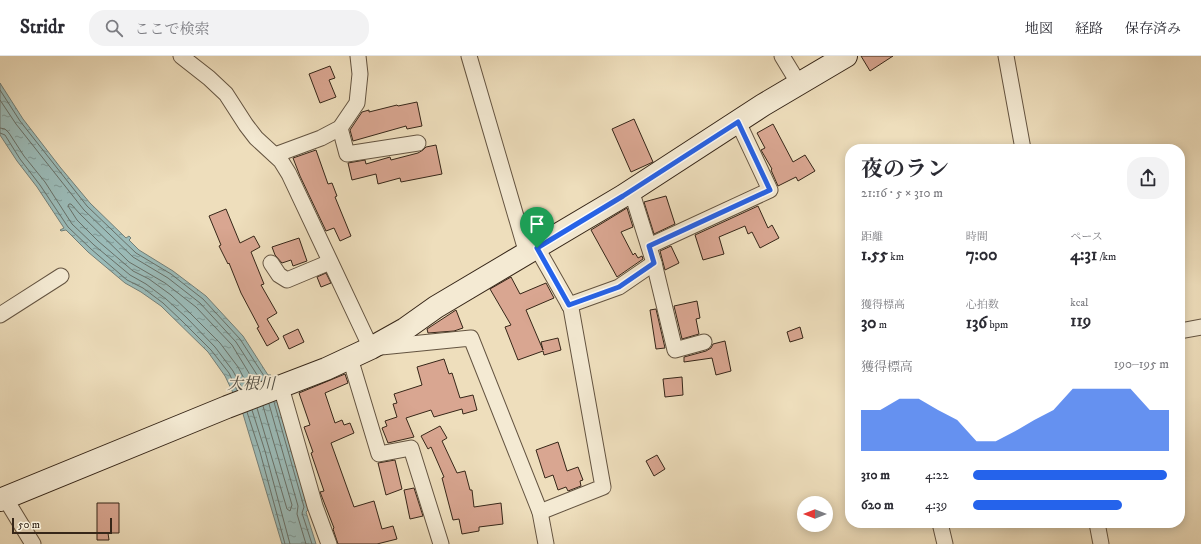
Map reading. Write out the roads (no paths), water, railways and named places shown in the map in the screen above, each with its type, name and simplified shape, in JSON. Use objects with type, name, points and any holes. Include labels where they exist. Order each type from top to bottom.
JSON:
[{"type":"street","points":[[181,56],[209,78],[226,94],[256,138],[281,161],[289,174],[371,348]]},
{"type":"street","points":[[275,155],[321,138],[340,128],[357,103],[360,74],[358,56]]},
{"type":"street","points":[[469,56],[532,251],[571,308],[603,487],[540,512]]},
{"type":"street","points":[[782,56],[799,84]]},
{"type":"street","points":[[33,544],[3,499],[280,386],[326,369],[371,348],[405,329],[436,307],[532,251],[846,56]]},
{"type":"street","points":[[1006,56],[1022,144]]},
{"type":"street","points":[[649,246],[770,190],[738,122]]},
{"type":"street","points":[[340,128],[347,154],[418,142]]},
{"type":"street","points":[[631,190],[654,263],[675,350],[704,342]]},
{"type":"street","points":[[271,263],[279,276],[287,280],[330,262]]},
{"type":"street","points":[[569,305],[619,287],[654,263]]},
{"type":"street","points":[[0,315],[61,276]]},
{"type":"street","points":[[1185,330],[1201,327]]},
{"type":"street","points":[[371,348],[471,338],[540,512],[546,544]]},
{"type":"street","points":[[350,358],[379,454],[411,448],[441,544]]},
{"type":"street","points":[[280,386],[315,506],[329,544]]},
{"type":"street","points":[[941,528],[945,544]]},
{"type":"street","points":[[1098,528],[1101,544]]},
{"type":"water","name":"大根川","points":[[0,83],[23,119],[90,203],[126,238],[129,236],[131,238],[129,240],[139,250],[173,271],[206,296],[243,336],[268,375],[271,375],[269,378],[280,409],[309,509],[306,512],[316,544],[282,544],[243,414],[225,376],[208,352],[161,306],[125,283],[88,252],[66,230],[60,230],[64,228],[0,135]]}]
